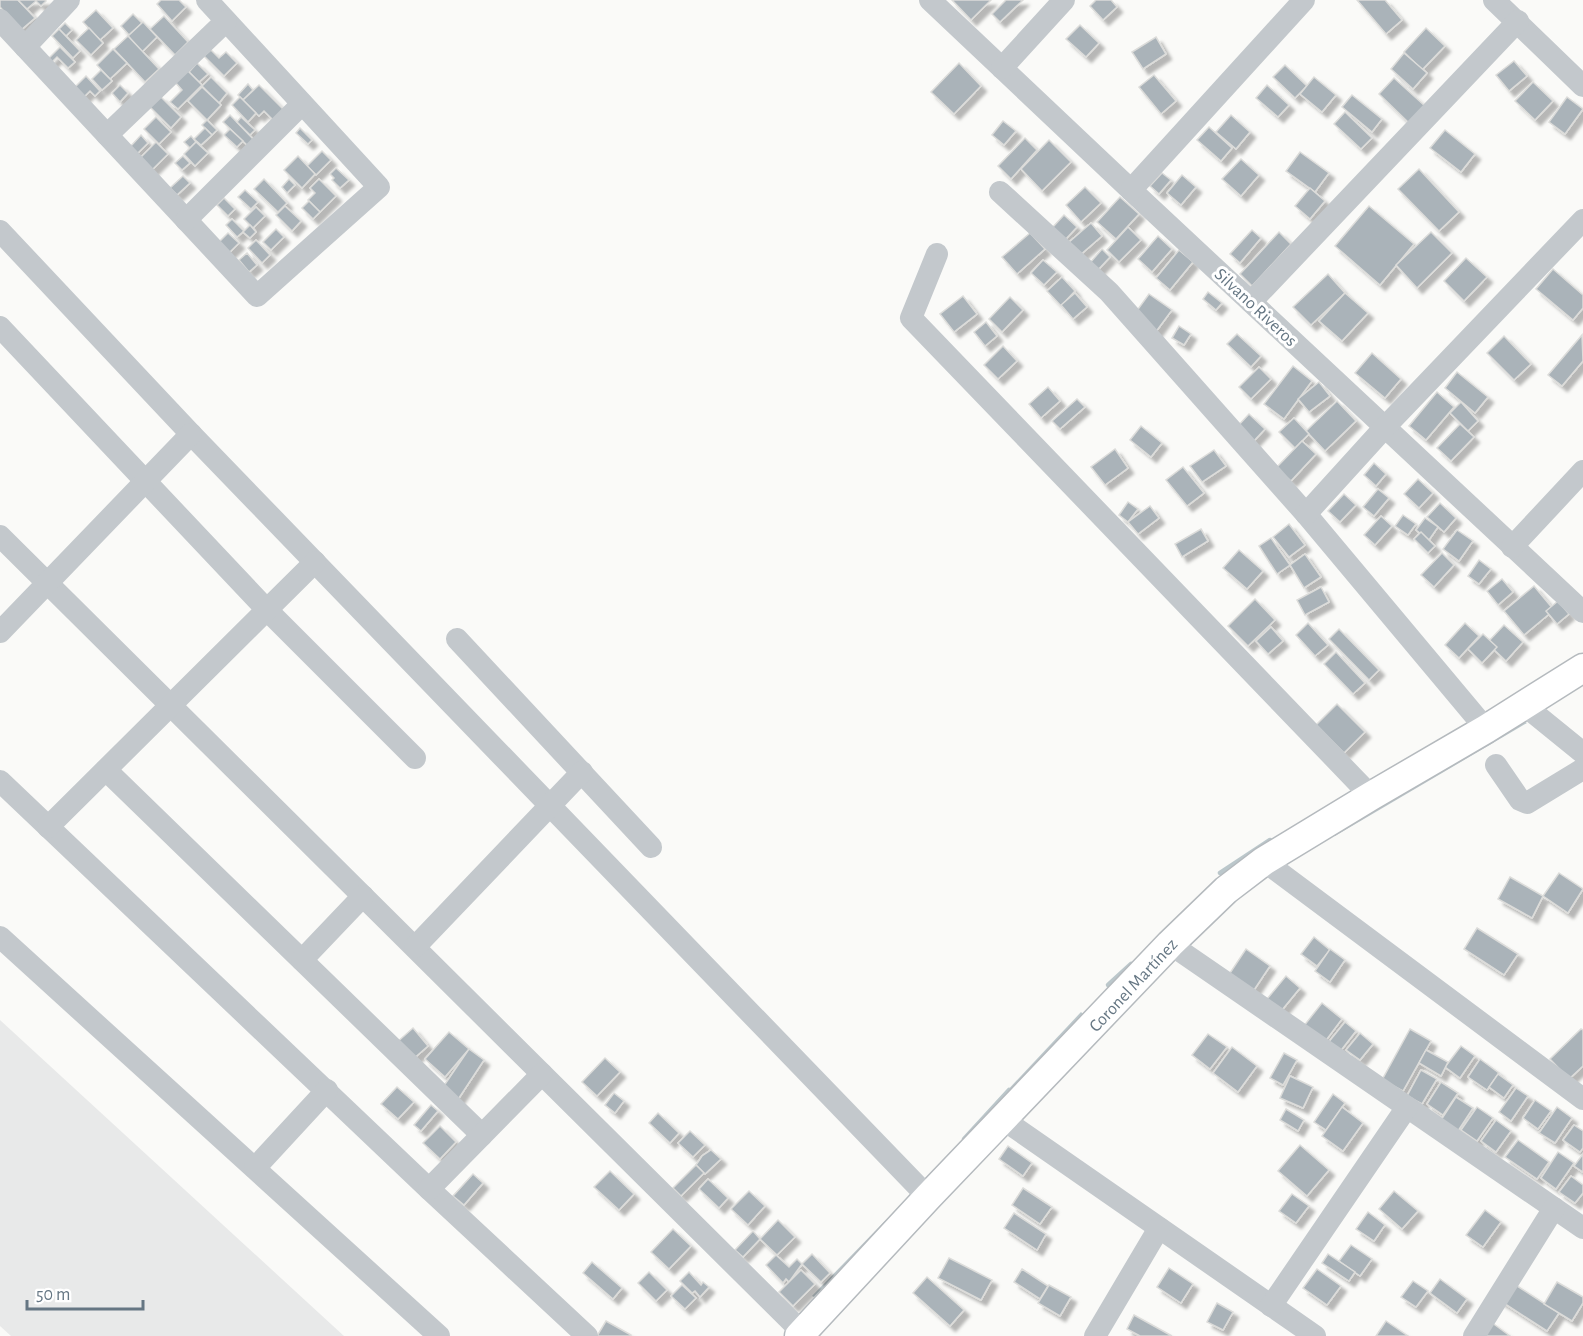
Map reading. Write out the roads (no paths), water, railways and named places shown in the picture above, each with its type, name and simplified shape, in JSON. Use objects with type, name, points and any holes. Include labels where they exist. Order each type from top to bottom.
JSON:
[{"type":"main road","name":"Coronel Martínez","points":[[801,1334],[928,1197],[1170,944],[1226,890],[1264,861],[1371,795],[1486,729],[1583,668]]},
{"type":"street","points":[[25,47],[69,0]]},
{"type":"street","points":[[0,20],[257,296],[379,187],[207,0]]},
{"type":"street","name":"Silvano Riveros","points":[[930,0],[1583,612]]},
{"type":"street","points":[[1002,68],[1064,0]]},
{"type":"street","points":[[1131,190],[1304,0]]},
{"type":"street","points":[[1494,0],[1583,86]]},
{"type":"street","points":[[107,135],[226,21]]},
{"type":"street","points":[[1251,302],[1518,21]]},
{"type":"street","points":[[186,220],[302,104]]},
{"type":"street","points":[[1000,192],[1109,292],[1306,514],[1486,729]]},
{"type":"street","points":[[1306,514],[1385,427],[1583,220]]},
{"type":"street","points":[[0,231],[191,434],[928,1197]]},
{"type":"street","points":[[937,254],[911,318],[1371,795]]},
{"type":"street","points":[[0,327],[267,610],[415,758]]},
{"type":"street","points":[[0,632],[191,434]]},
{"type":"street","points":[[1512,547],[1583,471]]},
{"type":"street","points":[[0,536],[801,1334]]},
{"type":"street","points":[[48,827],[315,562]]},
{"type":"street","points":[[457,639],[651,847]]},
{"type":"street","points":[[1531,700],[1583,753]]},
{"type":"street","points":[[1496,765],[1520,800],[1527,803],[1583,769]]},
{"type":"street","points":[[106,770],[482,1136]]},
{"type":"street","points":[[415,948],[582,772]]},
{"type":"street","points":[[0,781],[587,1336]]},
{"type":"street","points":[[1264,861],[1583,1099]]},
{"type":"street","points":[[302,960],[363,896]]},
{"type":"street","points":[[0,937],[439,1336]]},
{"type":"street","points":[[1170,944],[1583,1228]]},
{"type":"street","points":[[429,1189],[542,1074]]},
{"type":"street","points":[[255,1168],[327,1090]]},
{"type":"street","points":[[1272,1306],[1407,1107]]},
{"type":"street","points":[[1004,1120],[1309,1334]]},
{"type":"street","points":[[1474,1336],[1554,1208]]},
{"type":"street","points":[[1095,1336],[1159,1227]]},
{"type":"waterway","points":[[1220,873],[1270,840]]},
{"type":"waterway","points":[[1108,985],[1131,964]]},
{"type":"waterway","points":[[964,1139],[1009,1090]]}]
